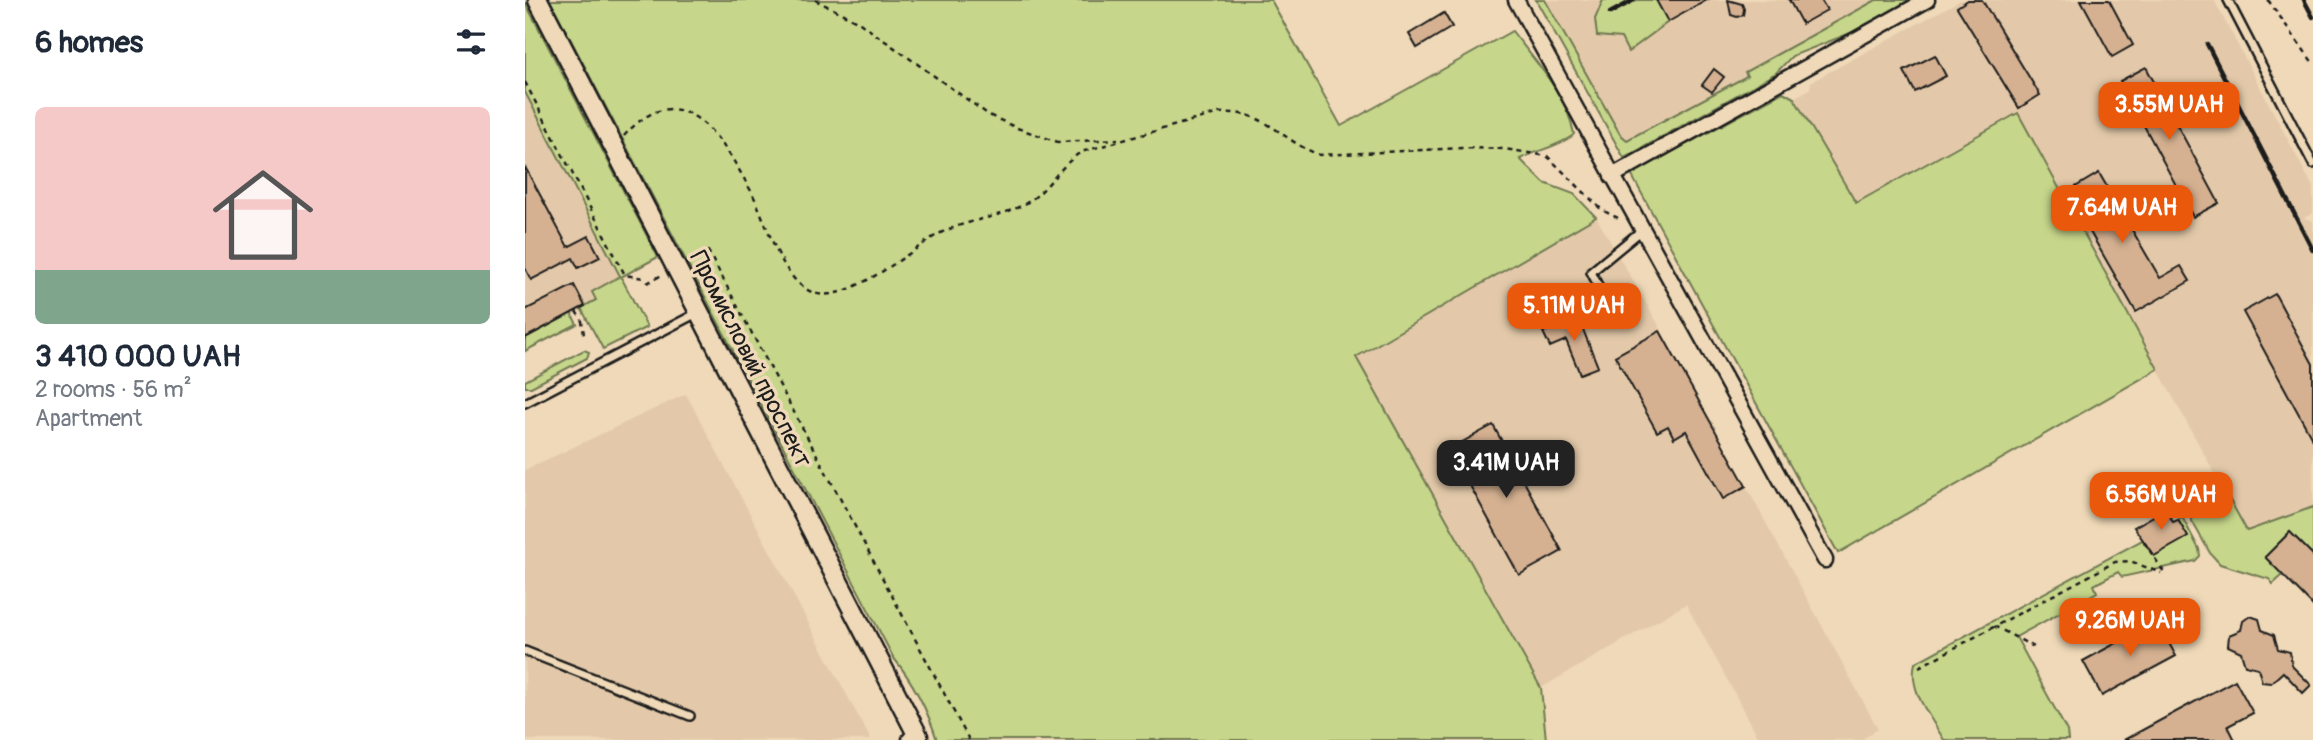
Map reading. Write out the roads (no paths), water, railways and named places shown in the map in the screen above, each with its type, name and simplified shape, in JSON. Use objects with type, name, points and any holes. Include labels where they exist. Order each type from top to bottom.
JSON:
[{"type":"street","name":"Промисловий проспект","points":[[538,0],[917,739]]},
{"type":"street","points":[[1517,0],[1825,560]]},
{"type":"street","points":[[1612,176],[1927,0]]},
{"type":"lane","points":[[2228,0],[2313,164]]},
{"type":"lane","points":[[1614,316],[1591,272],[1642,230]]},
{"type":"lane","points":[[525,403],[699,312]]},
{"type":"lane","points":[[525,651],[690,716]]},
{"type":"railway","points":[[1610,13],[1634,0]]},
{"type":"railway","points":[[2304,0],[2313,17]]},
{"type":"railway","points":[[2207,44],[2313,250]]}]
